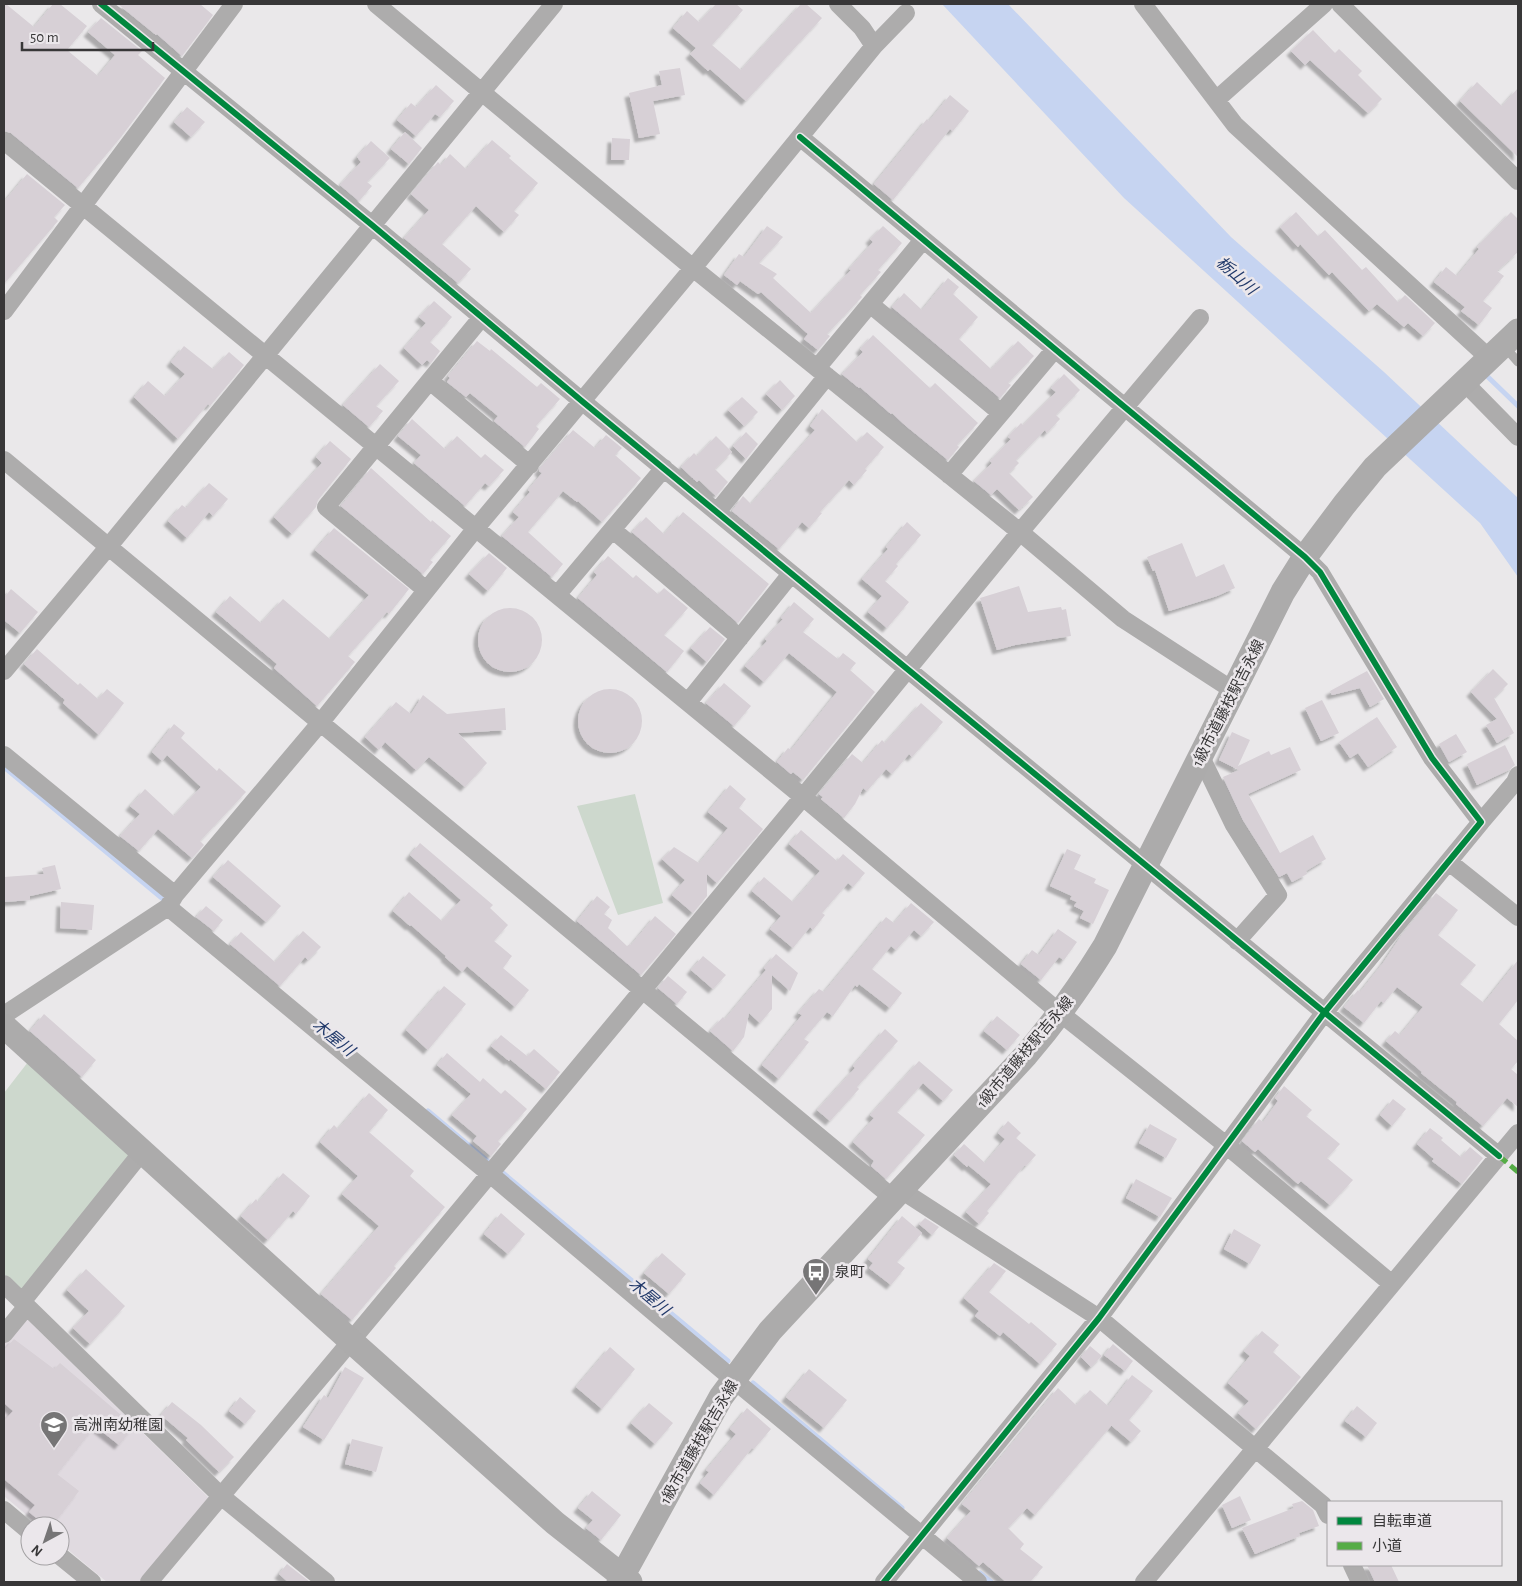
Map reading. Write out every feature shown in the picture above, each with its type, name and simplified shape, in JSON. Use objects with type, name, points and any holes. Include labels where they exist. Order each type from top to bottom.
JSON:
[{"type":"street","points":[[100,4],[372,224],[583,402],[1499,1156]]},
{"type":"street","points":[[4,311],[234,4]]},
{"type":"street","points":[[376,4],[693,268],[1020,532],[1123,619],[1234,691]]},
{"type":"street","points":[[4,671],[554,4]]},
{"type":"street","points":[[838,4],[862,28],[874,46]]},
{"type":"street","points":[[1143,4],[1235,125],[1507,349]]},
{"type":"street","points":[[1216,100],[1324,4]]},
{"type":"street","points":[[1340,4],[1518,181]]},
{"type":"street","points":[[4,1015],[171,901],[321,722],[476,528],[583,402],[874,46],[906,13]]},
{"type":"street","points":[[800,138],[1306,557],[1320,572],[1432,758],[1481,822]]},
{"type":"street","points":[[4,141],[688,702],[1060,1013],[1226,1145],[1392,1284]]},
{"type":"street","points":[[717,512],[822,372],[870,304],[923,240]]},
{"type":"street","points":[[870,304],[1001,413]]},
{"type":"street","points":[[426,590],[326,507],[482,317]]},
{"type":"street","points":[[149,1582],[644,990],[1124,406],[1200,318]]},
{"type":"street","points":[[949,475],[1055,349]]},
{"type":"street","name":"1級市道藤枝駅吉永線","points":[[624,1580],[721,1397],[770,1331],[1026,1055],[1083,981],[1105,946],[1284,592],[1306,557],[1375,467],[1459,386],[1507,349]]},
{"type":"street","points":[[430,381],[530,465]]},
{"type":"street","points":[[1459,386],[1518,437]]},
{"type":"street","points":[[4,460],[644,990],[897,1194],[1099,1318],[1324,1505],[1327,1512]]},
{"type":"street","points":[[557,595],[664,468]]},
{"type":"street","points":[[613,530],[740,638]]},
{"type":"street","points":[[688,702],[792,574]]},
{"type":"street","points":[[4,755],[171,901],[490,1174],[734,1380],[978,1582]]},
{"type":"street","points":[[1201,757],[1234,825],[1278,895],[1237,941]]},
{"type":"street","points":[[884,1582],[1099,1318],[1324,1013],[1515,782],[1518,775]]},
{"type":"street","points":[[1449,862],[1518,917]]},
{"type":"street","points":[[4,1026],[351,1342],[555,1523],[624,1580]]},
{"type":"street","points":[[1144,1582],[1518,1133]]},
{"type":"street","points":[[4,1334],[24,1304],[142,1152]]},
{"type":"street","points":[[4,1284],[220,1496],[326,1582]]},
{"type":"street","points":[[4,1510],[20,1524]]},
{"type":"street","points":[[70,1564],[92,1582]]},
{"type":"street","points":[[1352,1566],[1360,1582]]},
{"type":"shaded area","points":[[635,794],[663,903],[618,915],[577,806]]},
{"type":"shaded area","points":[[28,1062],[132,1158],[23,1293],[4,1274],[4,1093]]},
{"type":"shaded area","points":[[24,1316],[210,1499],[142,1582],[107,1582],[70,1551],[70,1516],[28,1516],[4,1496],[4,1340]]},
{"type":"water","name":"栃山川","points":[[942,4],[1008,4],[1231,237],[1384,372],[1518,498],[1518,577],[1480,523],[1124,198]]},
{"type":"building","points":[[4,4],[34,27],[53,4],[60,4],[87,26],[67,50],[98,76],[115,55],[88,32],[101,18],[142,51],[138,55],[165,78],[121,137],[78,188],[11,133],[4,131]]},
{"type":"building","points":[[118,4],[200,4],[213,15],[182,56]]},
{"type":"building","points":[[716,4],[736,4],[743,10],[712,45],[741,70],[801,4],[806,4],[822,18],[746,101],[690,54],[696,48],[673,28],[687,11],[699,22]]},
{"type":"building","points":[[1313,30],[1335,53],[1339,49],[1362,71],[1358,75],[1382,99],[1368,113],[1310,60],[1305,65],[1291,51]]},
{"type":"building","points":[[680,68],[685,95],[653,101],[660,134],[639,138],[629,93],[662,85],[659,71]]},
{"type":"building","points":[[1477,82],[1502,106],[1518,88],[1518,157],[1460,101]]},
{"type":"building","points":[[436,85],[454,101],[440,117],[435,114],[416,136],[397,120],[411,103],[416,107]]},
{"type":"building","points":[[950,95],[969,111],[953,131],[950,129],[893,200],[874,184],[927,119],[929,121]]},
{"type":"building","points":[[187,107],[205,122],[191,137],[174,122]]},
{"type":"building","points":[[405,132],[422,148],[409,164],[391,149]]},
{"type":"building","points":[[612,138],[630,139],[629,160],[611,160]]},
{"type":"building","points":[[492,140],[511,156],[509,158],[538,183],[514,211],[519,215],[504,232],[476,206],[442,244],[471,269],[458,283],[404,238],[429,210],[411,194],[438,162],[441,165],[450,154],[466,169]]},
{"type":"building","points":[[371,141],[390,158],[367,182],[372,186],[359,201],[340,185],[361,162],[357,157]]},
{"type":"building","points":[[27,174],[65,205],[54,217],[58,221],[4,284],[4,202]]},
{"type":"building","points":[[1296,212],[1318,236],[1325,230],[1362,270],[1366,267],[1398,302],[1405,295],[1435,323],[1423,336],[1408,323],[1404,327],[1377,304],[1369,311],[1332,272],[1329,275],[1300,244],[1298,247],[1280,227]]},
{"type":"building","points":[[1511,212],[1518,219],[1518,252],[1497,271],[1504,276],[1483,301],[1492,308],[1479,325],[1461,311],[1465,307],[1434,282],[1446,267],[1457,276],[1479,249],[1477,247]]},
{"type":"building","points":[[767,226],[783,237],[759,263],[777,274],[773,278],[811,313],[851,270],[849,269],[873,242],[870,239],[883,226],[902,243],[878,270],[881,272],[860,295],[862,297],[827,334],[830,336],[818,350],[804,339],[808,334],[761,292],[758,294],[740,281],[737,285],[724,275],[739,254],[744,257]]},
{"type":"building","points":[[948,278],[959,287],[953,294],[978,317],[959,339],[991,369],[1018,341],[1034,356],[1008,383],[1011,385],[1000,398],[892,307],[904,293],[922,310]]},
{"type":"building","points":[[434,301],[452,317],[430,342],[440,351],[431,363],[427,360],[422,365],[404,348],[426,323],[419,317]]},
{"type":"building","points":[[873,335],[930,388],[935,383],[978,423],[957,445],[959,447],[948,460],[842,374],[863,352],[860,349]]},
{"type":"building","points":[[477,341],[490,351],[491,349],[537,387],[541,383],[560,399],[536,426],[539,429],[525,447],[494,421],[498,416],[470,393],[466,397],[447,382],[450,378],[448,376]]},
{"type":"building","points":[[184,346],[213,369],[229,352],[244,365],[210,406],[208,404],[178,439],[134,397],[148,381],[165,396],[185,374],[171,362]]},
{"type":"building","points":[[380,364],[399,381],[376,406],[383,411],[369,427],[343,405]]},
{"type":"building","points":[[1064,374],[1080,390],[1056,415],[1060,419],[1047,433],[1045,430],[1016,460],[1019,463],[1009,473],[1033,497],[1019,510],[997,489],[991,495],[974,481],[992,463],[990,461],[1011,439],[1008,437],[1021,423],[1023,425],[1056,392],[1051,388]]},
{"type":"building","points":[[780,380],[795,396],[782,410],[766,394]]},
{"type":"building","points":[[742,397],[758,412],[744,426],[728,410]]},
{"type":"building","points":[[822,409],[857,442],[867,432],[884,447],[854,485],[849,480],[820,512],[822,513],[809,528],[802,522],[779,549],[732,511],[743,496],[751,504],[815,430],[810,426]]},
{"type":"building","points":[[412,419],[445,449],[457,436],[481,458],[485,454],[504,470],[489,486],[485,483],[465,506],[414,463],[421,455],[398,436]]},
{"type":"building","points":[[573,430],[595,448],[606,435],[622,448],[615,455],[641,478],[602,522],[578,501],[563,491],[528,532],[563,564],[552,577],[502,536],[519,517],[513,512],[530,492],[528,490],[542,473],[539,471],[540,468]]},
{"type":"building","points":[[746,432],[758,444],[746,459],[733,446]]},
{"type":"building","points":[[716,436],[732,452],[715,469],[728,482],[716,496],[681,467],[694,453],[697,456]]},
{"type":"building","points":[[330,441],[351,459],[318,500],[316,507],[292,534],[274,517],[322,463],[316,457]]},
{"type":"building","points":[[371,468],[431,522],[432,520],[451,536],[430,560],[433,562],[423,574],[341,506]]},
{"type":"building","points":[[209,483],[228,499],[213,516],[209,512],[187,538],[168,521],[182,505],[186,508]]},
{"type":"building","points":[[683,512],[769,584],[738,623],[632,532],[646,517],[664,534]]},
{"type":"building","points":[[907,522],[921,535],[896,564],[898,566],[885,581],[909,602],[887,628],[868,612],[882,596],[862,579],[888,549],[886,547]]},
{"type":"building","points":[[334,528],[409,589],[389,614],[387,612],[348,656],[355,662],[317,706],[274,668],[277,664],[216,612],[230,596],[261,623],[283,599],[330,639],[369,595],[315,550]]},
{"type":"building","points":[[1182,543],[1196,577],[1224,564],[1235,588],[1217,596],[1169,611],[1155,570],[1153,571],[1147,557]]},
{"type":"building","points":[[489,553],[507,568],[488,591],[469,574]]},
{"type":"building","points":[[608,556],[633,578],[636,575],[658,594],[664,588],[688,608],[664,635],[684,651],[667,672],[578,598],[597,575],[594,572]]},
{"type":"building","points":[[1019,586],[1028,612],[1061,607],[1062,610],[1066,609],[1071,636],[1015,645],[997,650],[980,598]]},
{"type":"building","points":[[11,589],[38,612],[20,633],[4,620],[4,598]]},
{"type":"building","points":[[794,602],[814,619],[803,632],[838,659],[843,653],[856,663],[850,670],[875,692],[803,780],[793,772],[791,774],[777,762],[788,748],[791,750],[837,692],[789,653],[764,682],[745,666],[767,641],[765,639],[783,619],[781,618]]},
{"type":"building","points":[[504,608],[516,608],[533,617],[540,628],[542,640],[540,652],[533,663],[516,672],[504,672],[492,667],[483,658],[478,646],[478,634],[483,622],[492,613]]},
{"type":"building","points":[[710,627],[725,639],[707,662],[691,648]]},
{"type":"building","points":[[37,649],[78,685],[80,683],[98,699],[107,689],[124,703],[99,735],[63,703],[65,700],[24,664]]},
{"type":"building","points":[[1493,669],[1508,684],[1494,698],[1514,733],[1497,743],[1486,725],[1497,719],[1471,692]]},
{"type":"building","points":[[1367,671],[1384,699],[1370,707],[1360,688],[1332,695],[1330,691]]},
{"type":"building","points":[[724,683],[751,706],[734,726],[706,703]]},
{"type":"building","points":[[604,689],[616,689],[633,698],[640,709],[642,721],[640,733],[633,744],[616,753],[604,753],[592,748],[583,739],[578,727],[578,715],[583,703],[592,694]]},
{"type":"building","points":[[423,695],[447,714],[505,708],[506,730],[458,733],[487,763],[465,787],[429,757],[416,770],[385,742],[379,750],[365,737],[396,702],[411,714]]},
{"type":"building","points":[[1322,700],[1339,733],[1321,741],[1305,708]]},
{"type":"building","points":[[921,703],[943,722],[912,757],[909,754],[892,774],[886,769],[867,791],[863,788],[855,804],[844,818],[821,799],[823,797],[819,794],[852,754],[863,763],[882,740],[885,743]]},
{"type":"building","points":[[1377,717],[1397,747],[1368,767],[1358,753],[1350,758],[1339,742]]},
{"type":"building","points":[[174,724],[185,733],[181,738],[217,771],[219,768],[246,792],[200,841],[204,845],[192,858],[158,829],[139,851],[120,836],[140,814],[130,806],[145,789],[174,816],[201,787],[167,755],[162,761],[152,752]]},
{"type":"building","points":[[1232,732],[1250,740],[1238,766],[1269,751],[1271,755],[1290,747],[1301,770],[1248,794],[1280,853],[1313,835],[1326,859],[1306,871],[1307,874],[1292,882],[1287,873],[1279,877],[1243,820],[1223,777],[1239,770],[1219,760]]},
{"type":"building","points":[[1456,734],[1467,752],[1449,762],[1439,744]]},
{"type":"building","points":[[1505,745],[1515,765],[1509,770],[1477,785],[1467,764]]},
{"type":"building","points":[[730,785],[746,799],[739,808],[763,829],[717,883],[707,874],[707,896],[693,913],[672,895],[685,880],[662,859],[674,847],[699,863],[728,828],[708,812]]},
{"type":"building","points":[[801,830],[837,861],[843,854],[865,873],[853,887],[848,883],[822,913],[825,915],[813,930],[810,927],[793,948],[770,929],[781,916],[752,891],[764,877],[793,902],[820,871],[789,844]]},
{"type":"building","points":[[420,843],[493,905],[490,908],[508,925],[494,941],[512,956],[503,968],[529,990],[515,1007],[467,966],[462,972],[393,911],[409,892],[442,921],[461,900],[410,855]]},
{"type":"building","points":[[1067,849],[1081,855],[1074,869],[1096,879],[1094,883],[1109,890],[1093,924],[1080,918],[1084,911],[1074,906],[1077,902],[1070,899],[1072,896],[1050,886]]},
{"type":"building","points":[[228,860],[281,906],[266,922],[213,877]]},
{"type":"building","points":[[55,865],[61,889],[30,896],[30,900],[4,902],[4,877],[44,874],[42,868]]},
{"type":"building","points":[[1436,893],[1458,910],[1438,935],[1476,965],[1460,984],[1484,1003],[1518,960],[1518,1000],[1499,1024],[1518,1041],[1518,1061],[1511,1069],[1518,1075],[1518,1107],[1507,1098],[1483,1126],[1386,1041],[1395,1031],[1400,1035],[1423,1007],[1397,987],[1384,1003],[1381,1001],[1364,1023],[1344,1007],[1358,990],[1360,992],[1401,936]]},
{"type":"building","points":[[597,896],[610,907],[604,914],[612,920],[608,928],[627,946],[631,945],[655,916],[676,934],[641,975],[577,921]]},
{"type":"building","points":[[61,902],[94,905],[92,930],[60,928]]},
{"type":"building","points":[[911,903],[934,922],[921,936],[914,930],[896,950],[891,946],[872,969],[902,993],[890,1008],[859,984],[857,987],[855,985],[833,1016],[827,1012],[804,1039],[809,1042],[779,1079],[762,1065],[802,1015],[798,1013],[819,989],[824,992],[886,917],[894,923]]},
{"type":"building","points":[[206,906],[223,920],[214,931],[196,917]]},
{"type":"building","points":[[1058,929],[1077,942],[1064,960],[1059,957],[1041,980],[1021,964],[1032,950],[1039,955]]},
{"type":"building","points":[[303,931],[321,947],[308,960],[305,957],[280,986],[230,944],[241,932],[275,962]]},
{"type":"building","points":[[776,954],[798,973],[790,991],[772,975],[772,1009],[760,1023],[749,1013],[744,1037],[733,1051],[710,1031],[723,1017],[725,1019],[766,970],[764,968]]},
{"type":"building","points":[[703,956],[726,975],[713,989],[691,970]]},
{"type":"building","points":[[668,976],[687,992],[677,1004],[658,988]]},
{"type":"building","points":[[444,986],[466,1004],[428,1050],[406,1030]]},
{"type":"building","points":[[44,1014],[96,1060],[82,1077],[30,1031]]},
{"type":"building","points":[[997,1016],[1020,1035],[1007,1050],[984,1031]]},
{"type":"building","points":[[885,1029],[898,1041],[830,1121],[817,1110],[855,1068],[853,1066]]},
{"type":"building","points":[[501,1035],[527,1056],[534,1049],[560,1072],[546,1089],[491,1046]]},
{"type":"building","points":[[447,1053],[480,1082],[483,1078],[501,1094],[505,1090],[527,1109],[498,1141],[501,1144],[491,1156],[473,1141],[477,1136],[452,1115],[471,1094],[437,1065]]},
{"type":"building","points":[[919,1061],[953,1090],[943,1101],[923,1083],[897,1112],[925,1135],[886,1179],[871,1166],[874,1161],[853,1142],[874,1118],[870,1115]]},
{"type":"building","points":[[1284,1086],[1312,1110],[1306,1116],[1340,1144],[1327,1158],[1353,1180],[1330,1205],[1301,1181],[1298,1184],[1258,1149],[1255,1152],[1242,1141],[1259,1119],[1263,1122],[1278,1101],[1275,1098]]},
{"type":"building","points":[[369,1093],[388,1110],[369,1132],[414,1171],[410,1176],[445,1207],[394,1266],[396,1268],[352,1320],[321,1294],[379,1226],[342,1194],[358,1176],[320,1142],[334,1125],[338,1129]]},
{"type":"building","points":[[1393,1099],[1406,1109],[1392,1126],[1380,1115]]},
{"type":"building","points":[[1008,1121],[1021,1133],[1016,1138],[1036,1155],[1024,1166],[987,1211],[989,1213],[979,1224],[966,1212],[991,1184],[954,1155],[964,1144],[985,1163],[1005,1139],[998,1133]]},
{"type":"building","points":[[1150,1124],[1177,1139],[1166,1158],[1139,1143]]},
{"type":"building","points":[[1430,1128],[1443,1138],[1441,1140],[1461,1157],[1470,1147],[1483,1158],[1462,1184],[1432,1161],[1434,1159],[1417,1144]]},
{"type":"building","points":[[283,1173],[310,1196],[296,1214],[293,1211],[268,1240],[241,1216],[256,1199],[258,1202]]},
{"type":"building","points":[[1136,1179],[1172,1198],[1160,1217],[1126,1198]]},
{"type":"building","points":[[501,1213],[525,1234],[508,1254],[484,1234]]},
{"type":"building","points":[[902,1216],[922,1233],[897,1262],[905,1268],[891,1285],[869,1268],[873,1263],[868,1259]]},
{"type":"building","points":[[925,1218],[939,1227],[932,1235],[919,1224]]},
{"type":"building","points":[[1234,1229],[1261,1245],[1250,1264],[1224,1249]]},
{"type":"building","points":[[662,1253],[686,1274],[669,1294],[644,1273]]},
{"type":"building","points":[[994,1263],[1006,1271],[989,1292],[1029,1324],[1031,1322],[1057,1344],[1040,1364],[1003,1332],[1000,1336],[975,1316],[979,1311],[964,1298]]},
{"type":"building","points":[[86,1269],[125,1306],[90,1344],[73,1328],[89,1311],[67,1290]]},
{"type":"building","points":[[1262,1331],[1279,1345],[1273,1352],[1301,1377],[1256,1429],[1238,1413],[1249,1401],[1228,1383],[1250,1356],[1244,1351]]},
{"type":"building","points":[[14,1339],[54,1369],[60,1363],[134,1426],[119,1445],[95,1426],[57,1474],[79,1491],[60,1516],[34,1516],[29,1512],[35,1505],[4,1479],[4,1421],[13,1411],[4,1403],[4,1350]]},
{"type":"building","points":[[1113,1344],[1133,1361],[1125,1371],[1104,1355]]},
{"type":"building","points":[[1090,1346],[1102,1356],[1091,1367],[1081,1357]]},
{"type":"building","points":[[610,1347],[635,1369],[602,1409],[576,1387]]},
{"type":"building","points":[[345,1367],[364,1378],[324,1440],[303,1427],[324,1395],[328,1398]]},
{"type":"building","points":[[809,1369],[847,1400],[824,1428],[786,1397]]},
{"type":"building","points":[[1132,1375],[1153,1391],[1129,1420],[1141,1431],[1131,1442],[1111,1426],[1035,1515],[1027,1508],[1008,1528],[1024,1544],[1020,1549],[1043,1567],[1030,1582],[1006,1582],[983,1562],[979,1566],[947,1538],[971,1511],[962,1504],[1058,1388],[1076,1405],[1090,1390],[1108,1406]]},
{"type":"building","points":[[240,1397],[256,1411],[245,1424],[229,1411]]},
{"type":"building","points":[[172,1402],[201,1425],[234,1457],[219,1472],[186,1440],[188,1438],[161,1415]]},
{"type":"building","points":[[649,1403],[673,1423],[655,1444],[631,1423]]},
{"type":"building","points":[[1357,1406],[1377,1423],[1366,1437],[1345,1421]]},
{"type":"building","points":[[747,1408],[771,1429],[754,1449],[752,1448],[714,1495],[700,1483],[709,1472],[706,1470],[736,1434],[730,1429]]},
{"type":"building","points":[[352,1439],[383,1447],[376,1472],[345,1464]]},
{"type":"building","points":[[592,1491],[621,1515],[601,1540],[586,1528],[593,1520],[578,1508]]},
{"type":"building","points":[[1240,1496],[1251,1520],[1232,1528],[1222,1505]]},
{"type":"building","points":[[1302,1501],[1313,1510],[1319,1526],[1299,1533],[1300,1536],[1255,1554],[1242,1528],[1294,1508],[1292,1504]]},
{"type":"building","points":[[287,1564],[310,1582],[288,1582],[279,1574]]},
{"type":"building","points":[[1367,1566],[1391,1566],[1399,1582],[1375,1582]]},
{"type":"waterway","points":[[1488,377],[1518,406]]},
{"type":"waterway","name":"木屋川","points":[[4,767],[163,899]]},
{"type":"waterway","name":"木屋川","points":[[428,1111],[491,1164]]},
{"type":"waterway","name":"木屋川","points":[[503,1173],[728,1361]]},
{"type":"waterway","name":"木屋川","points":[[753,1383],[902,1508]]},
{"type":"waterway","name":"木屋川","points":[[980,1573],[991,1582]]},
{"type":"marked path","points":[[1499,1156],[1518,1172]]},
{"type":"cycle path","points":[[101,4],[372,225],[583,402],[1499,1156]]},
{"type":"cycle path","points":[[800,137],[1305,557],[1320,572],[1432,758],[1481,822],[1324,1013],[1099,1318],[884,1582]]},
{"type":"place","name":"泉町","points":[[816,1296]]},
{"type":"place","name":"高洲南幼稚園","points":[[54,1449]]}]
